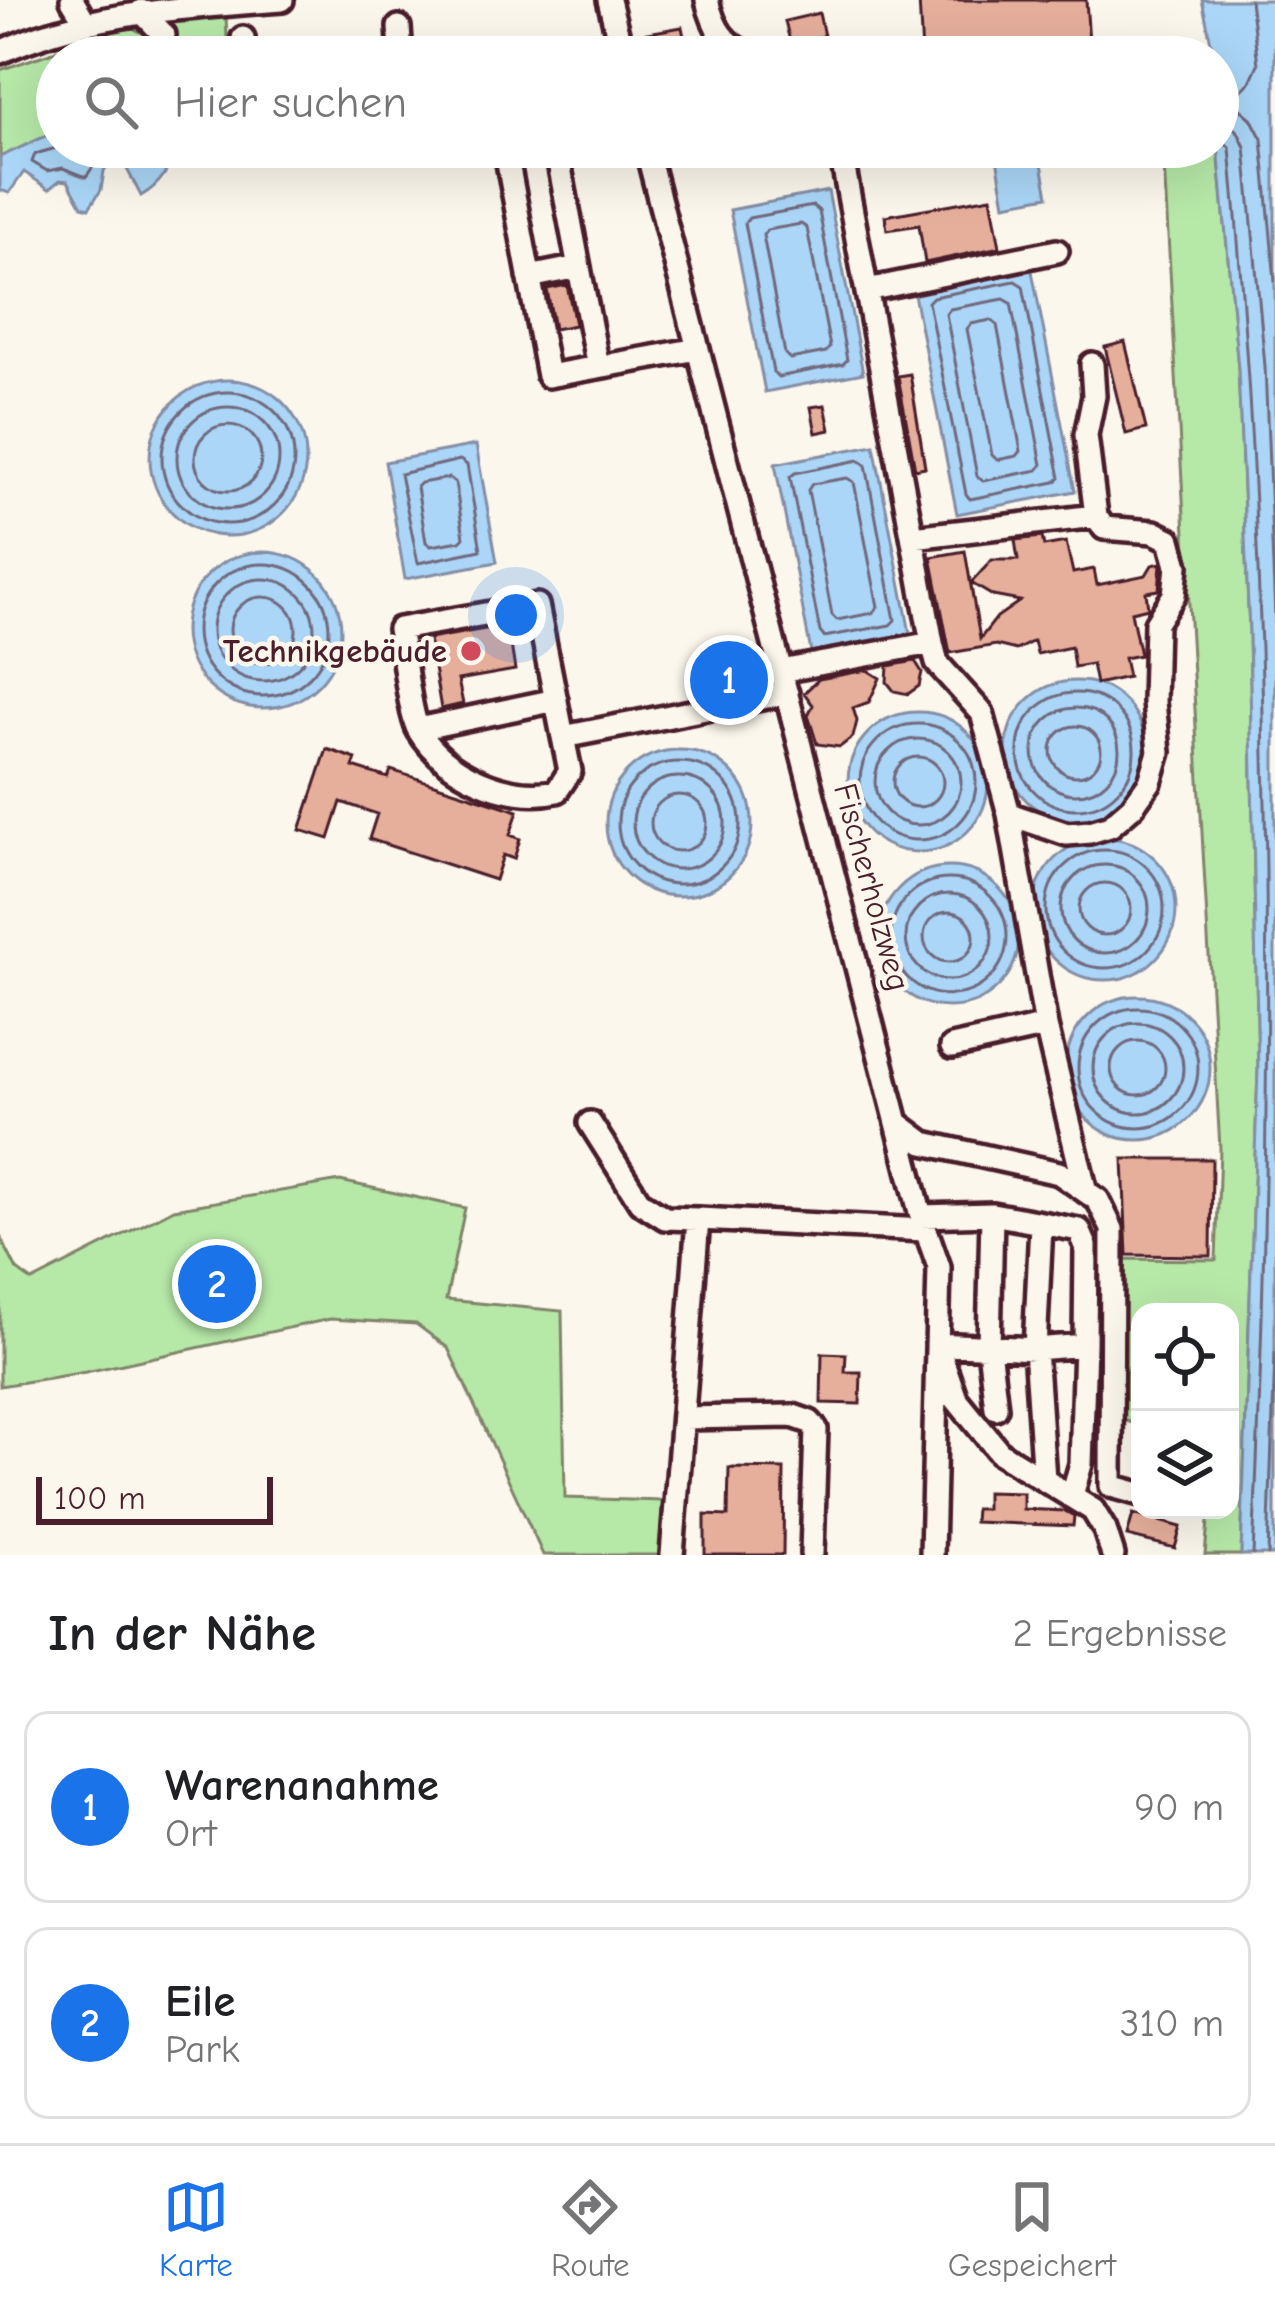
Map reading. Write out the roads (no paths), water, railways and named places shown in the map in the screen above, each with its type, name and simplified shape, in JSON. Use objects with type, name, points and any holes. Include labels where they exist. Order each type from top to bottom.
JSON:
[{"type":"street","points":[[73,0],[86,23]]},
{"type":"street","points":[[39,36],[141,11],[282,0]]},
{"type":"street","points":[[608,0],[617,36]]},
{"type":"street","points":[[706,0],[720,36]]},
{"type":"street","points":[[141,11],[164,35]]},
{"type":"street","points":[[399,27],[400,36]]},
{"type":"street","points":[[0,52],[36,37]]},
{"type":"street","points":[[509,168],[548,376],[698,349]]},
{"type":"street","points":[[560,168],[598,367]]},
{"type":"street","name":"Fischerholzweg","points":[[651,168],[923,1223],[939,1267],[932,1555]]},
{"type":"street","points":[[844,168],[932,643],[937,663],[982,713],[1009,814],[1046,1026],[1086,1192]]},
{"type":"street","points":[[867,290],[1057,251]]},
{"type":"street","points":[[529,277],[579,267]]},
{"type":"street","points":[[1009,814],[1067,834],[1110,826],[1150,782],[1159,752],[1154,702],[1156,623],[1174,595],[1177,566],[1170,540],[1154,532],[1104,528],[1096,516],[1086,435],[1094,396],[1092,364]]},
{"type":"street","points":[[913,537],[1096,516]]},
{"type":"street","points":[[536,605],[570,771],[557,791],[532,796],[457,772],[418,729],[400,629],[536,605]]},
{"type":"street","points":[[563,736],[712,707],[784,682],[932,643]]},
{"type":"street","points":[[418,729],[556,700]]},
{"type":"street","points":[[952,1047],[1046,1026]]},
{"type":"street","points":[[590,1123],[640,1202],[665,1218],[923,1223],[992,1214],[1079,1229],[1086,1246],[1085,1346],[1081,1464],[1072,1495]]},
{"type":"street","points":[[900,1125],[924,1143],[1060,1173],[1098,1200],[1112,1229],[1111,1486],[1105,1530],[1110,1555]]},
{"type":"street","points":[[992,1214],[989,1348],[996,1408]]},
{"type":"street","points":[[672,1555],[698,1219]]},
{"type":"street","points":[[1041,1224],[1035,1349],[1044,1478]]},
{"type":"street","points":[[1085,1346],[1035,1349],[937,1344],[956,1399],[1000,1454],[1093,1510],[1105,1530]]},
{"type":"street","points":[[683,1418],[793,1416],[810,1422],[816,1429],[812,1553]]},
{"type":"street","points":[[1111,1486],[1131,1492]]},
{"type":"water","points":[[1202,0],[1275,0],[1275,1555],[1241,1555],[1258,1070],[1238,368],[1220,168],[1239,168],[1239,36],[1210,36]]},
{"type":"water","points":[[36,141],[36,168],[106,168],[101,190],[89,208],[82,206],[68,181],[60,180],[49,189],[24,172],[9,193],[0,190],[0,157]]},
{"type":"water","points":[[127,168],[168,168],[154,187],[141,196]]},
{"type":"water","points":[[999,168],[1043,168],[1048,196],[1005,204]]},
{"type":"water","points":[[828,191],[863,373],[765,392],[730,210]]},
{"type":"water","points":[[1031,266],[1075,491],[957,514],[913,289]]},
{"type":"water","points":[[228,380],[258,386],[283,403],[300,428],[306,458],[300,488],[283,513],[258,530],[228,536],[198,530],[173,513],[156,488],[150,458],[156,428],[173,403],[198,386]]},
{"type":"water","points":[[476,445],[497,562],[405,579],[385,462]]},
{"type":"water","points":[[874,445],[910,633],[811,652],[775,464]]},
{"type":"water","points":[[263,552],[293,558],[318,575],[335,600],[341,630],[335,660],[318,685],[293,702],[263,708],[233,702],[208,685],[191,660],[185,630],[191,600],[208,575],[233,558]]},
{"type":"water","points":[[1076,681],[1103,687],[1125,702],[1140,724],[1146,751],[1140,778],[1125,800],[1103,815],[1076,821],[1049,815],[1027,800],[1012,778],[1006,751],[1012,724],[1027,702],[1049,687]]},
{"type":"water","points":[[918,712],[945,717],[967,733],[983,755],[988,782],[983,809],[967,831],[945,847],[918,852],[891,847],[869,831],[853,809],[848,782],[853,755],[869,733],[891,717]]},
{"type":"water","points":[[679,750],[707,755],[731,771],[747,795],[752,823],[747,851],[731,875],[707,891],[679,896],[651,891],[627,875],[611,851],[606,823],[611,795],[627,771],[651,755]]},
{"type":"water","points":[[1105,838],[1132,844],[1155,859],[1170,882],[1176,909],[1170,936],[1155,959],[1132,974],[1105,980],[1078,974],[1055,959],[1040,936],[1034,909],[1040,882],[1055,859],[1078,844]]},
{"type":"water","points":[[949,867],[976,872],[999,887],[1014,910],[1019,937],[1014,964],[999,987],[976,1002],[949,1007],[922,1002],[899,987],[884,964],[879,937],[884,910],[899,887],[922,872]]},
{"type":"water","points":[[1138,996],[1166,1001],[1189,1017],[1205,1040],[1210,1068],[1205,1096],[1189,1119],[1166,1135],[1138,1140],[1110,1135],[1087,1119],[1071,1096],[1066,1068],[1071,1040],[1087,1017],[1110,1001]]},
{"type":"place","name":"Technikgebäude","points":[[471,651]]},
{"type":"place","name":"Warenanahme","points":[[729,680]]},
{"type":"place","name":"Eile","points":[[217,1284]]}]
